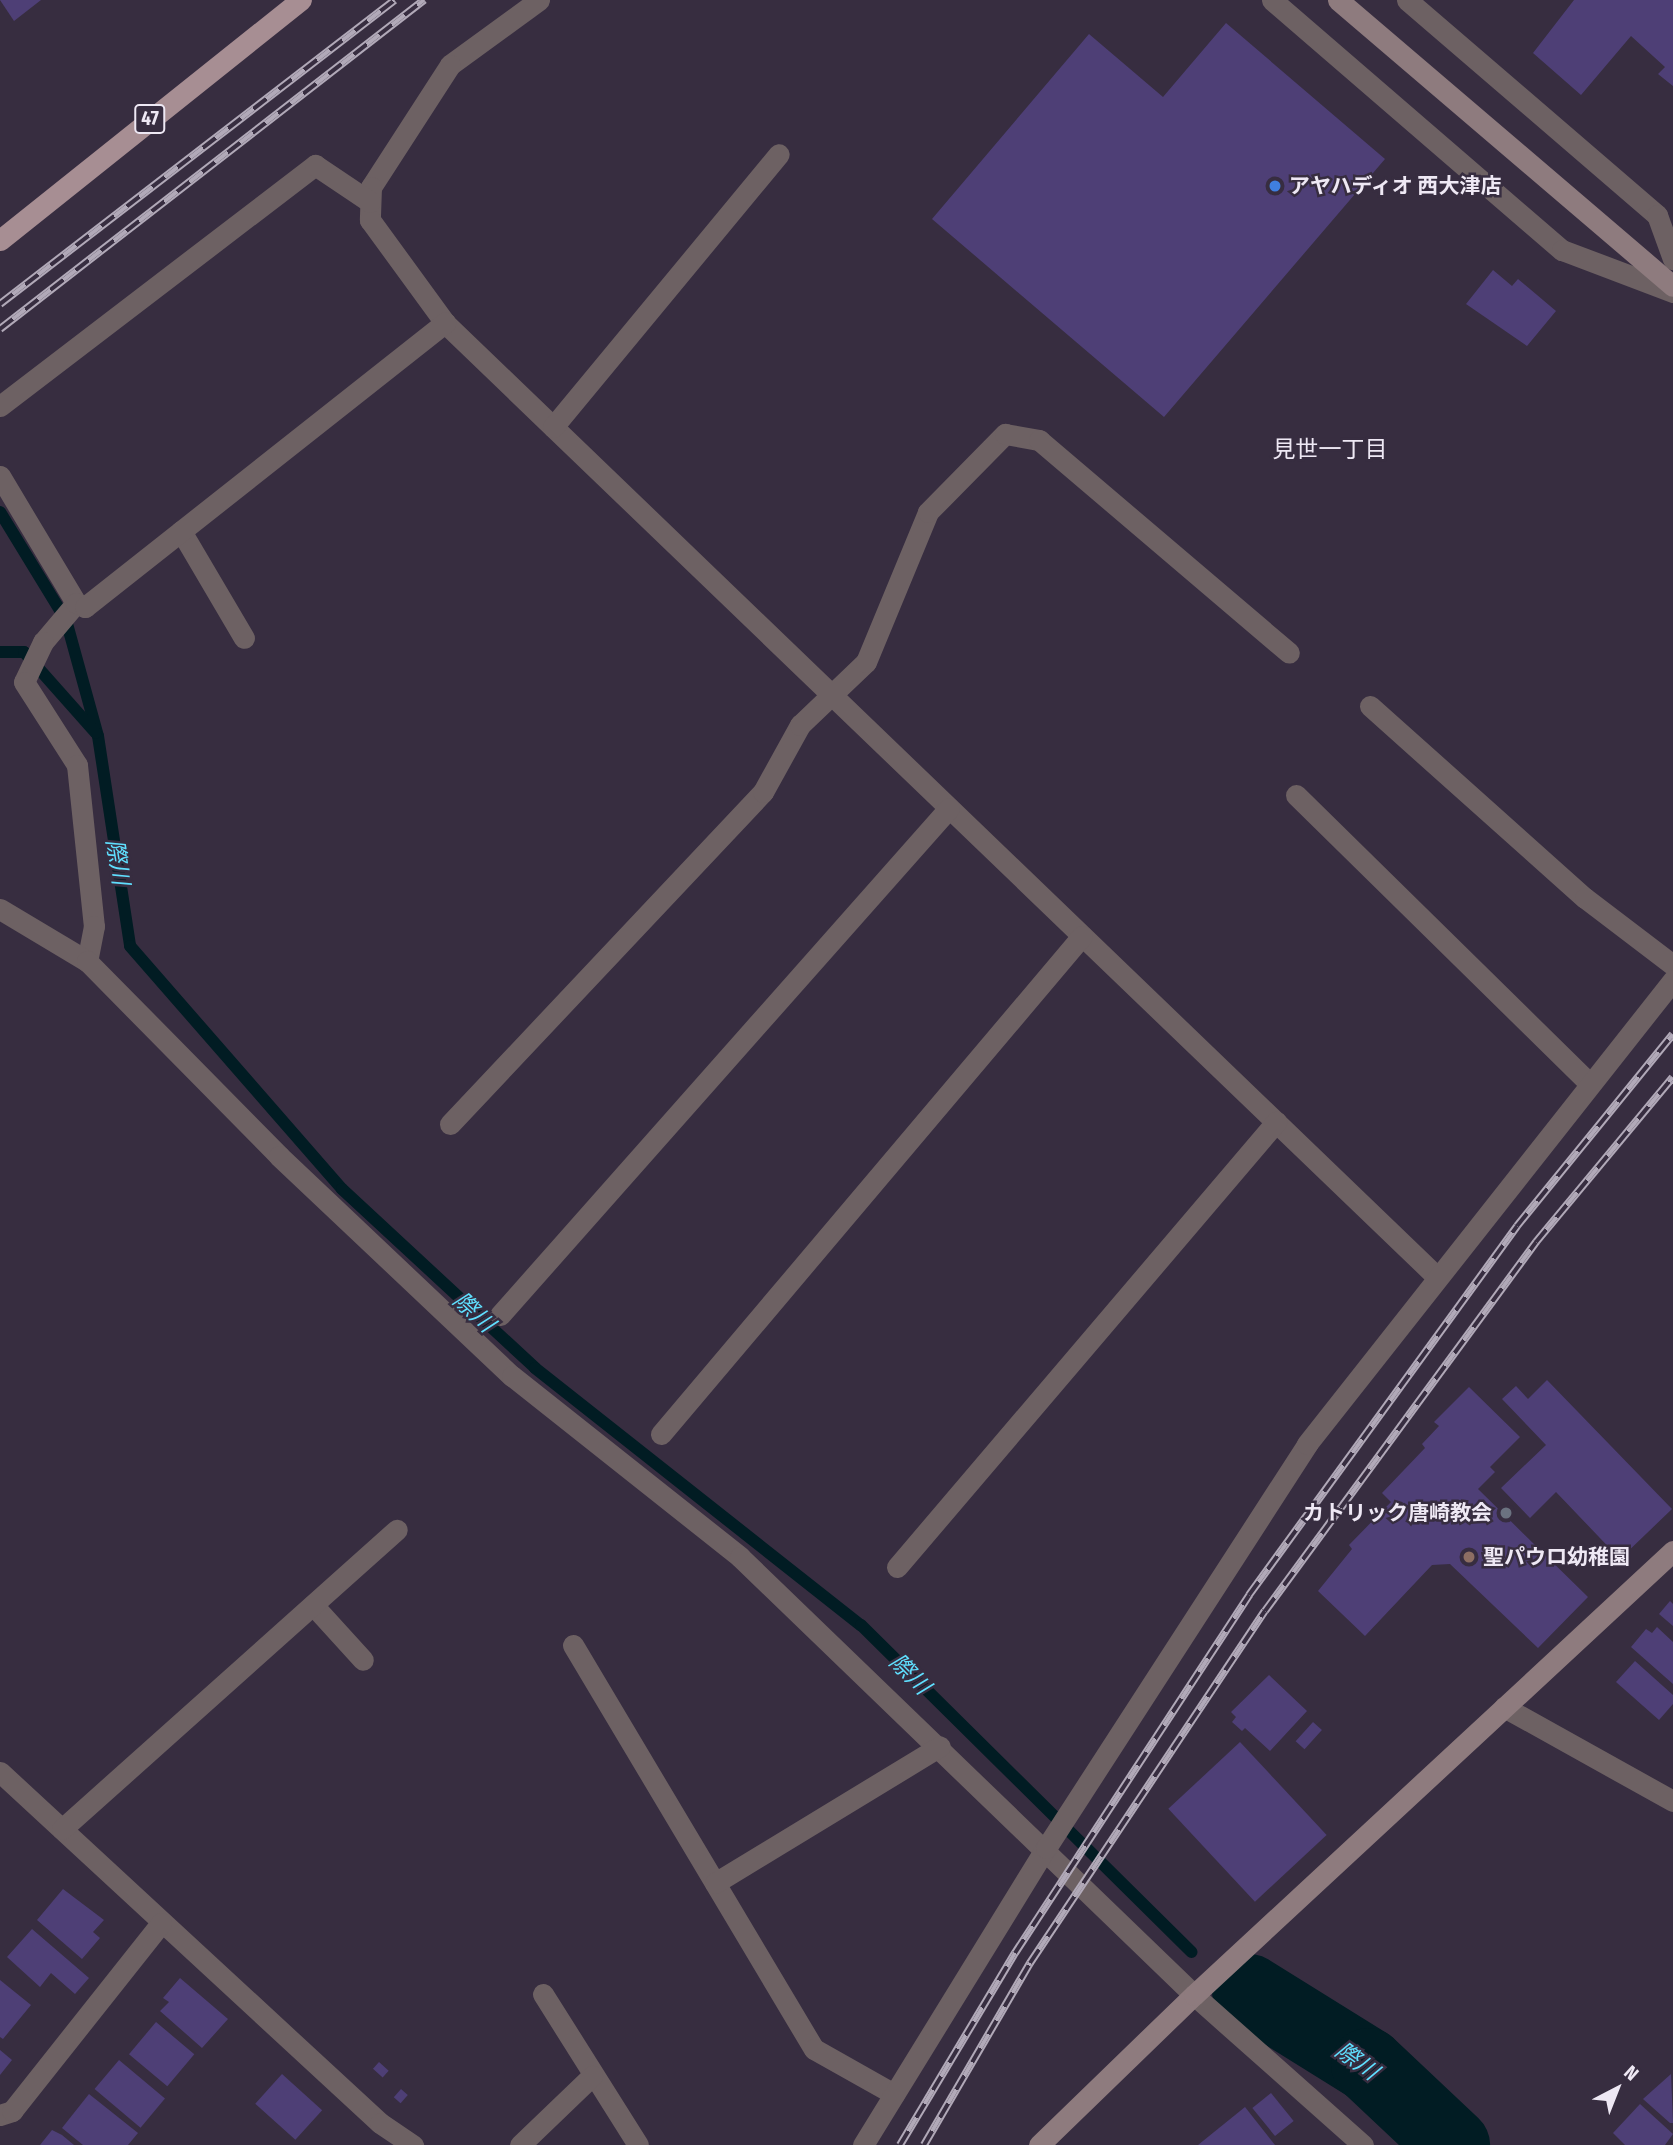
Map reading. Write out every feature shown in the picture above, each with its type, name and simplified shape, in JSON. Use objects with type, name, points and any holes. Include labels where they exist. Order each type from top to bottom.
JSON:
[{"type":"main road","name":"47","points":[[0,240],[301,0]]},
{"type":"street","points":[[539,0],[450,65],[371,187],[370,220],[445,323],[1436,1276]]},
{"type":"street","points":[[1272,0],[1562,250],[1673,292]]},
{"type":"street","points":[[1338,0],[1673,286]]},
{"type":"street","points":[[1407,0],[1657,215],[1673,260]]},
{"type":"street","points":[[553,427],[779,154]]},
{"type":"street","points":[[0,406],[315,165],[370,202]]},
{"type":"street","points":[[0,476],[74,605],[85,607],[445,323]]},
{"type":"street","points":[[450,1124],[763,792],[800,725],[829,693],[866,662],[928,512],[1005,434],[1039,440],[1289,653]]},
{"type":"street","points":[[181,531],[244,638]]},
{"type":"street","points":[[74,605],[44,640],[24,682],[76,765],[94,926],[87,961]]},
{"type":"street","points":[[1370,706],[1585,898],[1673,965]]},
{"type":"street","points":[[1296,795],[1590,1084]]},
{"type":"street","points":[[500,1315],[949,808]]},
{"type":"street","points":[[0,909],[87,961],[279,1156],[512,1376],[740,1557],[940,1746],[1049,1844],[1194,1995],[1363,2145]]},
{"type":"street","points":[[661,1434],[1082,936]]},
{"type":"street","points":[[863,2145],[1049,1844],[1307,1444],[1436,1276],[1673,980]]},
{"type":"street","points":[[897,1567],[1276,1122]]},
{"type":"street","points":[[62,1829],[397,1530]]},
{"type":"street","points":[[1039,2145],[1194,1995],[1673,1550]]},
{"type":"street","points":[[313,1605],[363,1660]]},
{"type":"street","points":[[573,1645],[814,2049],[894,2094]]},
{"type":"street","points":[[1504,1707],[1673,1801]]},
{"type":"street","points":[[715,1883],[940,1746]]},
{"type":"street","points":[[0,1772],[380,2123],[413,2145]]},
{"type":"street","points":[[0,2115],[12,2111],[161,1923]]},
{"type":"street","points":[[543,1994],[592,2077],[638,2145]]},
{"type":"street","points":[[520,2145],[592,2077]]},
{"type":"building","points":[[0,0],[41,0],[14,21]]},
{"type":"building","points":[[1574,0],[1673,0],[1673,86],[1658,74],[1665,67],[1631,36],[1581,95],[1533,53]]},
{"type":"building","points":[[1226,23],[1385,159],[1164,417],[932,219],[1089,34],[1163,97]]},
{"type":"building","points":[[1493,270],[1512,286],[1518,279],[1556,311],[1527,346],[1466,304]]},
{"type":"building","points":[[1547,1380],[1672,1509],[1620,1559],[1556,1492],[1530,1518],[1501,1488],[1546,1445],[1502,1399],[1516,1386],[1528,1399]]},
{"type":"building","points":[[1469,1387],[1520,1437],[1490,1467],[1495,1472],[1478,1489],[1588,1597],[1538,1648],[1450,1564],[1432,1565],[1365,1636],[1318,1591],[1352,1549],[1349,1545],[1391,1502],[1382,1493],[1425,1448],[1422,1444],[1439,1426],[1434,1422]]},
{"type":"building","points":[[1670,1601],[1673,1604],[1673,1626],[1659,1614]]},
{"type":"building","points":[[1657,1627],[1673,1642],[1673,1684],[1631,1647],[1646,1629],[1652,1633]]},
{"type":"building","points":[[1635,1661],[1673,1695],[1673,1704],[1659,1720],[1616,1682]]},
{"type":"building","points":[[1269,1675],[1307,1711],[1270,1751],[1245,1728],[1242,1731],[1232,1722],[1236,1717],[1231,1712]]},
{"type":"building","points":[[1313,1722],[1322,1730],[1305,1749],[1296,1741]]},
{"type":"building","points":[[1240,1742],[1327,1835],[1255,1902],[1168,1809]]},
{"type":"building","points":[[63,1889],[104,1920],[93,1932],[100,1938],[82,1959],[37,1920]]},
{"type":"building","points":[[32,1929],[89,1978],[75,1994],[51,1973],[40,1987],[7,1957]]},
{"type":"building","points":[[180,1978],[228,2019],[202,2048],[160,2011],[169,2002],[163,1998]]},
{"type":"building","points":[[0,1980],[31,2005],[3,2039],[0,2037]]},
{"type":"building","points":[[156,2022],[194,2054],[167,2086],[129,2054]]},
{"type":"building","points":[[0,2050],[12,2060],[0,2075]]},
{"type":"building","points":[[119,2060],[165,2099],[141,2128],[95,2089]]},
{"type":"building","points":[[379,2062],[389,2071],[383,2077],[373,2069]]},
{"type":"building","points":[[282,2074],[322,2110],[295,2140],[255,2104]]},
{"type":"building","points":[[1671,2074],[1673,2123],[1643,2099]]},
{"type":"building","points":[[401,2089],[408,2095],[401,2103],[394,2097]]},
{"type":"building","points":[[1271,2093],[1294,2121],[1275,2136],[1252,2108]]},
{"type":"building","points":[[89,2094],[138,2133],[128,2145],[83,2145],[62,2128]]},
{"type":"building","points":[[1640,2104],[1673,2134],[1665,2145],[1625,2145],[1613,2133]]},
{"type":"building","points":[[1245,2107],[1275,2145],[1198,2145]]},
{"type":"building","points":[[52,2130],[62,2135],[74,2145],[40,2145]]},
{"type":"waterway","name":"際川","points":[[0,512],[66,620],[98,736],[130,946],[342,1189],[535,1368],[861,1625],[1192,1952]]},
{"type":"waterway","points":[[0,652],[24,652],[96,733]]},
{"type":"waterway","name":"際川","points":[[1249,1991],[1368,2065],[1453,2145]]},
{"type":"railway","points":[[0,304],[395,0]]},
{"type":"railway","points":[[0,329],[424,0]]},
{"type":"railway","points":[[900,2145],[1015,1953],[1249,1595],[1517,1226],[1673,1034]]},
{"type":"railway","points":[[924,2145],[1030,1963],[1265,1611],[1536,1242],[1673,1077]]},
{"type":"place","name":"アヤハディオ 西大津店","points":[[1275,186]]},
{"type":"place","name":"カトリック唐崎教会","points":[[1506,1513]]},
{"type":"place","name":"聖パウロ幼稚園","points":[[1469,1557]]},
{"type":"district","name":"見世一丁目","points":[[1330,449]]}]
